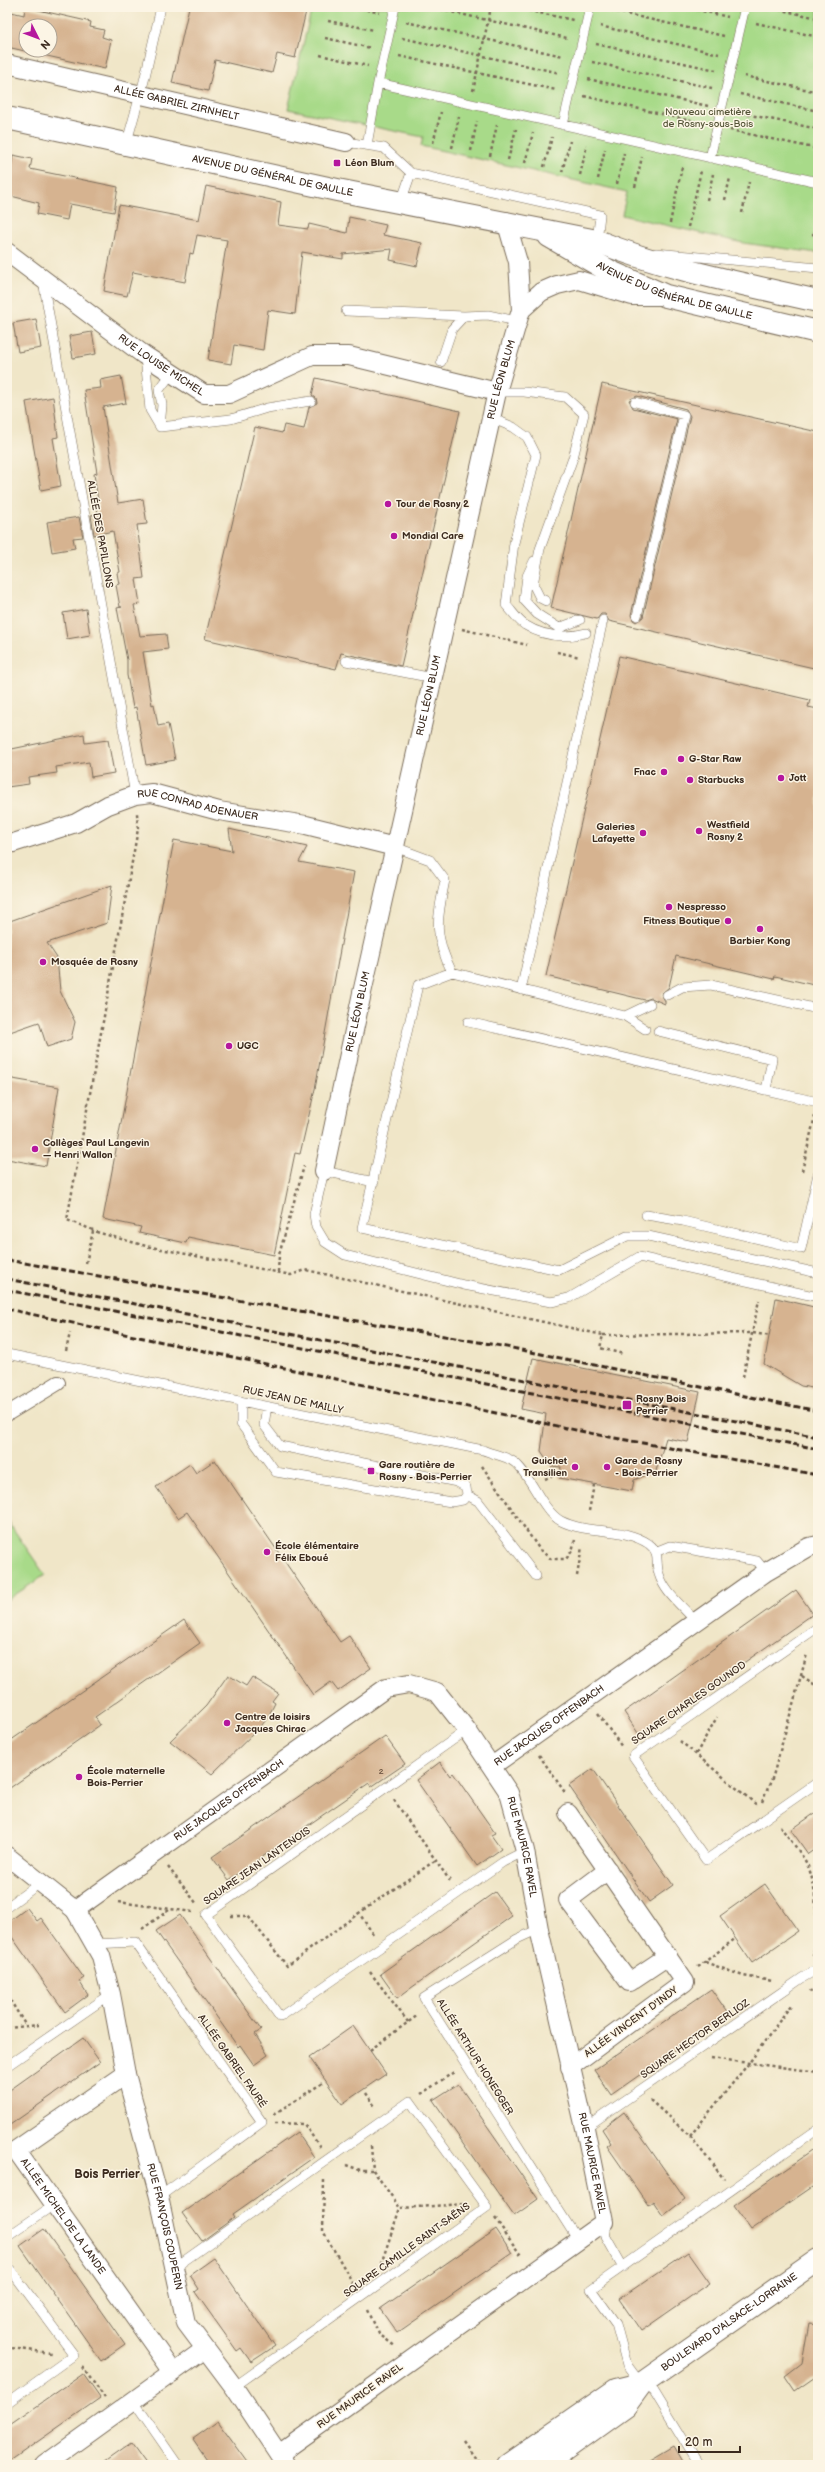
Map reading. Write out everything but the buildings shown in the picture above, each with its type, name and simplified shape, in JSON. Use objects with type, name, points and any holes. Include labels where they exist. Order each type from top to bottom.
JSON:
[{"type":"main road","name":"AVENUE DU GÉNÉRAL DE GAULLE","points":[[7,118],[337,190],[506,221],[539,230],[597,240],[617,249],[739,284],[818,301]]},
{"type":"main road","name":"AVENUE DU GÉNÉRAL DE GAULLE","points":[[539,230],[611,272],[666,296],[818,332]]},
{"type":"main road","name":"BOULEVARD D'ALSACE-LORRAINE","points":[[543,2465],[624,2406],[644,2382],[818,2260]]},
{"type":"main road","name":"BOULEVARD D'ALSACE-LORRAINE","points":[[508,2465],[616,2390],[644,2382]]},
{"type":"main road","points":[[522,2465],[562,2437],[568,2424]]},
{"type":"street","name":"ALLÉE GABRIEL ZIRNHELT","points":[[7,64],[346,142]]},
{"type":"street","name":"RUE LÉON BLUM","points":[[324,1171],[394,847],[491,418],[519,315],[518,262],[506,221]]},
{"type":"street","name":"RUE LOUISE MICHEL","points":[[7,252],[144,355],[171,374],[204,394],[229,394],[312,356],[349,356],[497,392]]},
{"type":"street","points":[[519,315],[541,292],[557,285],[579,280],[632,296],[666,296]]},
{"type":"street","name":"RUE CONRAD ADENAUER","points":[[7,845],[76,823],[108,805],[135,795],[152,793],[219,811],[306,825],[394,847]]},
{"type":"street","points":[[7,1414],[58,1383]]},
{"type":"street","name":"RUE JACQUES OFFENBACH","points":[[75,1910],[386,1688],[409,1684],[438,1692],[492,1766],[766,1572],[809,1547],[818,1546]]},
{"type":"street","name":"RUE MAURICE RAVEL","points":[[282,2460],[413,2358],[579,2242],[604,2222],[585,2128],[539,1928],[525,1851],[510,1792],[492,1766]]},
{"type":"street","name":"ALLÉE VINCENT D'INDY","points":[[568,1813],[685,1982],[570,2067]]},
{"type":"street","points":[[7,1856],[75,1910]]},
{"type":"street","points":[[608,1870],[568,1900],[629,1982],[668,1956]]},
{"type":"street","name":"RUE FRANÇOIS COUPERIN","points":[[75,1910],[101,1956],[111,1994],[126,2074],[159,2197],[186,2323],[234,2387],[282,2460]]},
{"type":"street","name":"ALLÉE MICHEL DE LA LANDE","points":[[126,2074],[16,2150],[173,2372]]},
{"type":"street","points":[[44,2465],[205,2349]]},
{"type":"lane","points":[[126,145],[141,95],[161,7]]},
{"type":"lane","points":[[559,124],[570,93],[590,7]]},
{"type":"lane","points":[[710,158],[745,7]]},
{"type":"lane","points":[[367,145],[378,83],[393,14]]},
{"type":"lane","points":[[378,83],[818,182]]},
{"type":"lane","points":[[346,142],[384,148],[411,173],[600,215],[597,240]]},
{"type":"lane","points":[[402,202],[411,173]]},
{"type":"lane","points":[[617,249],[818,268]]},
{"type":"lane","name":"ALLÉE DES PAPILLONS","points":[[42,278],[135,795]]},
{"type":"lane","points":[[346,311],[464,316],[519,315]]},
{"type":"lane","points":[[441,362],[452,329],[464,316]]},
{"type":"lane","points":[[144,355],[150,410],[160,427]]},
{"type":"lane","points":[[160,427],[162,405],[159,390],[171,374]]},
{"type":"lane","points":[[497,392],[524,392],[565,397],[584,414],[573,458],[540,549],[527,576],[524,600],[537,614],[559,628],[580,620]]},
{"type":"lane","points":[[160,427],[231,419],[267,408],[311,401]]},
{"type":"lane","points":[[635,402],[684,415],[637,616]]},
{"type":"lane","points":[[491,418],[513,427],[527,437],[536,455],[514,543],[506,605],[524,625],[540,632],[566,638],[586,633]]},
{"type":"lane","points":[[540,549],[533,584],[540,598],[546,601]]},
{"type":"lane","points":[[521,990],[603,620]]},
{"type":"lane","points":[[346,661],[433,678]]},
{"type":"lane","points":[[394,847],[430,860],[445,880],[438,916],[439,939],[440,948],[452,972]]},
{"type":"lane","points":[[645,1028],[625,1016],[452,972],[418,985],[374,1182],[362,1228],[559,1270],[626,1236],[648,1236],[818,1273]]},
{"type":"lane","points":[[667,995],[682,987],[711,985],[818,1009]]},
{"type":"lane","points":[[625,1016],[650,1004]]},
{"type":"lane","points":[[468,1022],[818,1102]]},
{"type":"lane","points":[[658,1032],[772,1059],[766,1090]]},
{"type":"lane","points":[[374,1182],[324,1171],[314,1214],[316,1227],[325,1242],[345,1255],[375,1264],[551,1302],[569,1298],[639,1257],[818,1297]]},
{"type":"lane","points":[[646,1216],[683,1220],[801,1249],[818,1174]]},
{"type":"lane","name":"RUE JEAN DE MAILLY","points":[[7,1354],[483,1450],[514,1462],[550,1511],[561,1521],[578,1526],[628,1534],[650,1545],[655,1552]]},
{"type":"lane","points":[[241,1401],[241,1424],[276,1472],[451,1502],[463,1500],[467,1495],[466,1487],[457,1482],[280,1446],[264,1425],[267,1406]]},
{"type":"lane","points":[[467,1495],[478,1501],[536,1576]]},
{"type":"lane","points":[[696,1622],[665,1588],[658,1573],[659,1562],[655,1552],[670,1546],[757,1561],[766,1572]]},
{"type":"lane","name":"SQUARE CHARLES GOUNOD","points":[[814,1630],[633,1756],[706,1860],[818,1782]]},
{"type":"lane","name":"SQUARE JEAN LANTENOIS","points":[[467,1730],[206,1916],[280,2016],[503,1862],[525,1851]]},
{"type":"lane","points":[[7,1907],[40,1883]]},
{"type":"lane","name":"ALLÉE ARTHUR HONEGGER","points":[[539,1928],[517,1939],[424,1998],[579,2242]]},
{"type":"lane","points":[[94,1944],[135,1942]]},
{"type":"lane","name":"ALLÉE GABRIEL FAURÉ","points":[[135,1942],[262,2122],[159,2197]]},
{"type":"lane","name":"SQUARE HECTOR BERLIOZ","points":[[585,2128],[792,1985],[817,1970]]},
{"type":"lane","points":[[7,2066],[111,1994]]},
{"type":"lane","points":[[174,2268],[410,2101]]},
{"type":"lane","name":"SQUARE CAMILLE SAINT-SAËNS","points":[[234,2387],[486,2207],[410,2101]]},
{"type":"lane","points":[[700,2465],[644,2382],[627,2365],[616,2324],[591,2289],[818,2129]]},
{"type":"lane","points":[[7,2237],[55,2204]]},
{"type":"lane","points":[[604,2222],[606,2237],[623,2267]]},
{"type":"lane","points":[[7,2265],[74,2355],[7,2403]]},
{"type":"lane","points":[[133,2400],[178,2465]]},
{"type":"path","points":[[355,7],[393,14],[484,39],[818,111]]},
{"type":"path","points":[[452,148],[477,73],[491,7]]},
{"type":"path","points":[[511,7],[587,23],[733,58]]},
{"type":"path","points":[[685,7],[818,36]]},
{"type":"path","points":[[767,7],[818,18]]},
{"type":"path","points":[[601,9],[738,39]]},
{"type":"path","points":[[328,21],[721,109],[818,129]]},
{"type":"path","points":[[325,38],[818,149]]},
{"type":"path","points":[[320,55],[381,70]]},
{"type":"path","points":[[730,73],[818,92]]},
{"type":"path","points":[[433,143],[444,98]]},
{"type":"path","points":[[471,151],[480,106]]},
{"type":"path","points":[[490,156],[501,110]]},
{"type":"path","points":[[508,160],[519,115]]},
{"type":"path","points":[[526,164],[537,119]]},
{"type":"path","points":[[544,167],[559,124]]},
{"type":"path","points":[[562,172],[573,127]]},
{"type":"path","points":[[580,175],[591,131]]},
{"type":"path","points":[[598,179],[609,135]]},
{"type":"path","points":[[616,184],[628,139]]},
{"type":"path","points":[[635,187],[645,144]]},
{"type":"path","points":[[670,223],[686,153]]},
{"type":"path","points":[[706,200],[710,158]]},
{"type":"path","points":[[688,227],[710,158]]},
{"type":"path","points":[[725,200],[734,164]]},
{"type":"path","points":[[742,213],[753,168]]},
{"type":"path","points":[[812,234],[818,235]]},
{"type":"path","points":[[445,625],[534,646]]},
{"type":"path","points":[[556,652],[594,661]]},
{"type":"path","points":[[135,795],[138,829],[67,1220],[93,1230],[146,1246],[291,1275],[306,1270],[603,1336],[753,1333],[770,1336]]},
{"type":"path","points":[[801,1174],[812,1123]]},
{"type":"path","points":[[278,1272],[279,1255],[304,1165],[324,1171]]},
{"type":"path","points":[[86,1263],[93,1230]]},
{"type":"path","points":[[743,1377],[760,1296]]},
{"type":"path","points":[[66,1352],[70,1333]]},
{"type":"path","points":[[603,1336],[600,1348],[622,1354]]},
{"type":"path","points":[[7,1373],[12,1374]]},
{"type":"path","points":[[483,1450],[480,1462],[544,1554],[555,1559],[568,1556],[572,1551],[578,1526]]},
{"type":"path","points":[[588,1511],[594,1485]]},
{"type":"path","points":[[577,1576],[582,1547]]},
{"type":"path","points":[[668,1731],[760,1808],[773,1776],[814,1630]]},
{"type":"path","points":[[802,1676],[818,1687]]},
{"type":"path","points":[[600,1708],[598,1712],[624,1750],[633,1756]]},
{"type":"path","points":[[696,1755],[719,1713]]},
{"type":"path","points":[[528,1740],[572,1803],[568,1813]]},
{"type":"path","points":[[385,1788],[459,1893]]},
{"type":"path","points":[[771,1814],[807,1865],[816,1906],[817,1937],[812,1961],[817,1970],[806,1984],[818,2001]]},
{"type":"path","points":[[156,1852],[206,1916]]},
{"type":"path","points":[[105,1890],[112,1901],[170,1909],[182,1909],[206,1916],[248,1916],[287,1966],[359,1913],[436,1860]]},
{"type":"path","points":[[135,1942],[142,1929],[170,1909]]},
{"type":"path","points":[[359,1913],[382,1946]]},
{"type":"path","points":[[682,1977],[705,1962],[736,1938]]},
{"type":"path","points":[[361,1961],[408,2022]]},
{"type":"path","points":[[705,1962],[743,1976],[792,1985]]},
{"type":"path","points":[[7,1995],[26,2026]]},
{"type":"path","points":[[690,2136],[749,2063],[793,2002]]},
{"type":"path","points":[[370,2050],[429,2007]]},
{"type":"path","points":[[7,2028],[45,2025],[61,2029]]},
{"type":"path","points":[[691,2056],[818,2072]]},
{"type":"path","points":[[410,2101],[466,2064]]},
{"type":"path","points":[[262,2122],[324,2082]]},
{"type":"path","points":[[640,2091],[690,2136],[732,2189]]},
{"type":"path","points":[[262,2122],[304,2124],[329,2159],[360,2170],[373,2170]]},
{"type":"path","points":[[370,2130],[373,2170],[400,2208]]},
{"type":"path","points":[[329,2159],[324,2173],[323,2231],[361,2297],[379,2334],[413,2358]]},
{"type":"path","points":[[7,2345],[11,2348],[74,2355],[116,2413]]},
{"type":"path","points":[[463,2440],[481,2465]]},
{"type":"green space","name":"Nouveau cimetière de Rosny-sous-Bois","points":[[312,7],[818,7],[818,253],[743,243],[622,215],[627,192],[421,146],[423,137],[288,109]]},
{"type":"green space","points":[[7,1520],[45,1575],[7,1600]]},
{"type":"railway","points":[[7,1260],[507,1347],[818,1411]]},
{"type":"railway","points":[[7,1279],[818,1437]]},
{"type":"railway","points":[[7,1290],[818,1449]]},
{"type":"railway","points":[[7,1309],[604,1436],[818,1475]]},
{"type":"place","name":"Léon Blum","points":[[337,163]]},
{"type":"place","name":"Tour de Rosny 2","points":[[388,504]]},
{"type":"place","name":"Mondial Care","points":[[394,536]]},
{"type":"place","name":"G-Star Raw","points":[[681,759]]},
{"type":"place","name":"Fnac","points":[[664,772]]},
{"type":"place","name":"Jott","points":[[781,778]]},
{"type":"place","name":"Starbucks","points":[[690,780]]},
{"type":"place","name":"Westfield Rosny 2","points":[[699,831]]},
{"type":"place","name":"Galeries Lafayette","points":[[643,833]]},
{"type":"place","name":"Nespresso","points":[[669,907]]},
{"type":"place","name":"Fitness Boutique","points":[[728,921]]},
{"type":"place","name":"Barbier Kong","points":[[760,929]]},
{"type":"place","name":"Mosquée de Rosny","points":[[43,962]]},
{"type":"place","name":"UGC","points":[[229,1046]]},
{"type":"place","name":"Collèges Paul Langevin — Henri Wallon","points":[[35,1149]]},
{"type":"place","name":"Rosny Bois Perrier","points":[[627,1405]]},
{"type":"place","name":"Guichet Transilien","points":[[575,1467]]},
{"type":"place","name":"Gare de Rosny - Bois-Perrier","points":[[607,1467]]},
{"type":"place","name":"Gare routière de Rosny - Bois-Perrier","points":[[371,1471]]},
{"type":"place","name":"École élémentaire Félix Eboué","points":[[267,1552]]},
{"type":"place","name":"Centre de loisirs Jacques Chirac","points":[[227,1723]]},
{"type":"place","name":"École maternelle Bois-Perrier","points":[[79,1777]]},
{"type":"district","name":"Bois Perrier","points":[[107,2174]]}]
